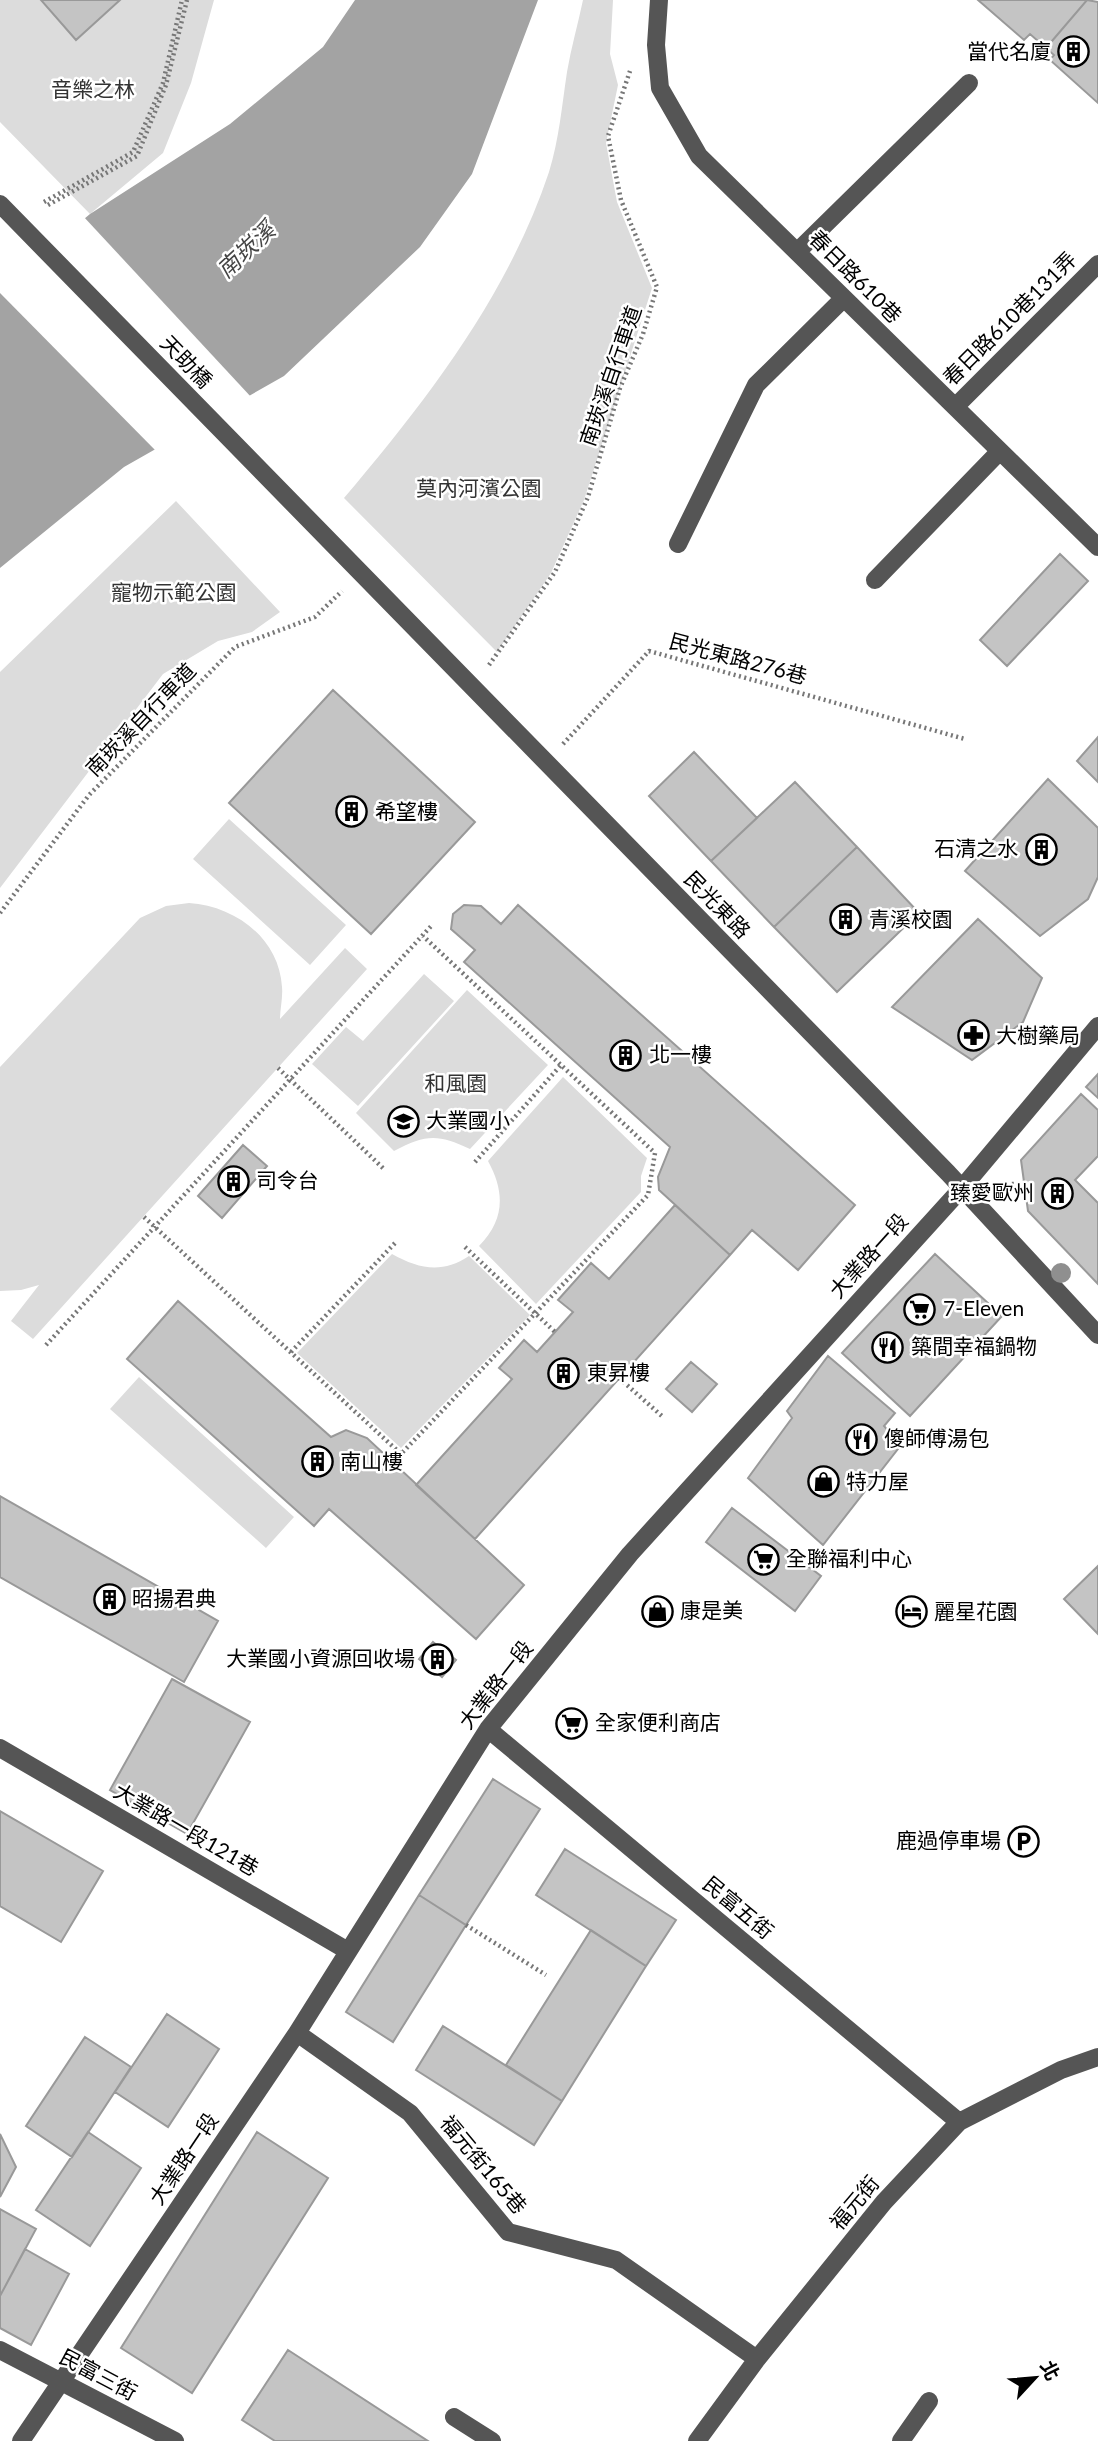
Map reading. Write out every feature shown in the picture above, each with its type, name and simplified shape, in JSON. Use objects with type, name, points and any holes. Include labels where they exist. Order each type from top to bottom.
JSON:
[{"type":"street","name":"春日路610巷","points":[[659,0],[656,45],[660,89],[699,156],[1098,547]]},
{"type":"street","points":[[797,252],[969,83]]},
{"type":"street","name":"天助橋","points":[[0,204],[299,510]]},
{"type":"street","name":"春日路610巷131弄","points":[[955,407],[1098,264]]},
{"type":"street","points":[[678,544],[756,385],[844,298]]},
{"type":"street","points":[[875,580],[1000,452]]},
{"type":"street","name":"民光東路","points":[[299,510],[962,1188],[1098,1335]]},
{"type":"street","name":"大業路一段","points":[[21,2441],[297,2033],[488,1729],[630,1554],[712,1460],[962,1188],[1098,1026]]},
{"type":"street","name":"民富五街","points":[[488,1729],[959,2122]]},
{"type":"street","name":"大業路一段121巷","points":[[0,1748],[348,1951]]},
{"type":"street","name":"福元街165巷","points":[[297,2033],[410,2113],[508,2232],[616,2260],[757,2359]]},
{"type":"street","name":"福元街","points":[[697,2441],[757,2359],[884,2202],[959,2122],[1061,2070],[1098,2057]]},
{"type":"street","name":"民富三街","points":[[0,2350],[175,2441]]},
{"type":"street","points":[[901,2441],[929,2401]]},
{"type":"street","points":[[454,2417],[492,2441]]},
{"type":"path","points":[[46,203],[137,156],[166,85],[185,0]]},
{"type":"path","name":"南崁溪自行車道","points":[[488,666],[555,572],[588,497],[620,388],[643,334],[657,287],[621,200],[608,136],[633,62]]},
{"type":"path","name":"南崁溪自行車道","points":[[0,913],[89,795],[235,647],[314,617],[339,594]]},
{"type":"path","name":"民光東路276巷","points":[[545,762],[649,651],[965,738]]},
{"type":"path","points":[[46,1345],[433,924]]},
{"type":"path","points":[[144,1217],[401,1454],[648,1195],[655,1153],[423,936]]},
{"type":"path","points":[[475,1162],[561,1065]]},
{"type":"path","points":[[278,1068],[385,1170]]},
{"type":"path","points":[[997,1185],[1024,1184]]},
{"type":"path","points":[[290,1352],[396,1242]]},
{"type":"path","points":[[465,1247],[555,1332]]},
{"type":"path","points":[[620,1378],[663,1417]]},
{"type":"path","points":[[466,1925],[546,1975]]},
{"type":"green space","name":"音樂之林","points":[[0,0],[214,0],[191,83],[163,153],[90,214],[0,122]]},
{"type":"green space","name":"莫內河濱公園","points":[[583,0],[613,0],[610,54],[618,85],[606,143],[617,202],[652,288],[584,500],[551,573],[497,652],[344,498],[435,384],[488,303],[511,261],[549,172]]},
{"type":"green space","name":"寵物示範公園","points":[[176,501],[280,612],[252,632],[218,641],[163,674],[0,888],[0,672]]},
{"type":"green space","points":[[229,819],[346,925],[310,965],[193,859]]},
{"type":"green space","points":[[189,903],[223,910],[252,928],[263,940],[279,969],[282,991],[280,1019],[345,948],[367,969],[33,1339],[11,1321],[39,1285],[21,1290],[0,1291],[0,1067],[140,918],[166,906]]},
{"type":"green space","points":[[424,974],[454,1001],[358,1106],[312,1064],[346,1027],[363,1041]]},
{"type":"green space","name":"和風園","points":[[467,990],[548,1065],[470,1149],[432,1138],[415,1141],[394,1151],[356,1113]]},
{"type":"green space","points":[[563,1077],[647,1158],[641,1176],[641,1192],[536,1304],[479,1246],[494,1226],[500,1205],[494,1172],[488,1161]]},
{"type":"green space","points":[[392,1254],[430,1267],[449,1265],[469,1256],[530,1315],[401,1448],[297,1353]]},
{"type":"green space","points":[[139,1377],[294,1517],[266,1548],[110,1409]]},
{"type":"water","name":"南崁溪","points":[[355,0],[538,0],[472,174],[420,247],[284,376],[124,467],[0,568],[0,289],[90,214],[230,124],[323,47]]},
{"type":"pier","points":[[83,216],[252,398],[157,452],[0,293],[0,284]]},
{"type":"building","points":[[41,0],[120,0],[76,40]]},
{"type":"building","name":"當代名廈","points":[[978,0],[1087,0],[1046,48],[1030,34],[1024,40]]},
{"type":"building","name":"當代名廈","points":[[1087,0],[1098,2],[1098,103],[1050,60],[1054,55],[1046,48]]},
{"type":"building","points":[[1060,554],[1088,581],[1007,666],[980,640]]},
{"type":"building","name":"希望樓","points":[[333,690],[475,822],[371,934],[229,803]]},
{"type":"building","points":[[1098,737],[1098,782],[1077,761]]},
{"type":"building","points":[[694,752],[757,818],[711,861],[649,796]]},
{"type":"building","name":"石清之水","points":[[1048,779],[1098,828],[1098,877],[1088,899],[1040,936],[965,871]]},
{"type":"building","name":"青溪校園","points":[[795,782],[857,847],[774,927],[711,861]]},
{"type":"building","name":"青溪校園","points":[[857,847],[919,913],[837,992],[774,927]]},
{"type":"building","name":"北一樓","points":[[464,905],[481,906],[501,924],[518,905],[855,1205],[798,1270],[752,1230],[730,1255],[659,1190],[658,1177],[670,1147],[464,962],[475,950],[451,929],[453,914]]},
{"type":"building","name":"石清之水","points":[[978,919],[1042,978],[1023,1022],[972,1060],[892,1007]]},
{"type":"building","points":[[1098,1074],[1098,1098],[1086,1087]]},
{"type":"building","name":"臻愛歐州","points":[[1081,1094],[1098,1110],[1098,1156],[1075,1180],[1098,1203],[1098,1284],[1028,1211],[1021,1160]]},
{"type":"building","name":"司令台","points":[[243,1145],[267,1166],[222,1218],[198,1196]]},
{"type":"building","name":"東昇樓","points":[[675,1205],[730,1255],[475,1539],[416,1485],[512,1379],[499,1368],[524,1340],[537,1352],[573,1312],[558,1300],[591,1263],[609,1279]]},
{"type":"building","points":[[935,1254],[1002,1316],[910,1416],[842,1353]]},
{"type":"building","name":"南山樓","points":[[178,1301],[331,1437],[346,1430],[367,1438],[524,1585],[476,1639],[329,1509],[314,1526],[127,1359]]},
{"type":"building","points":[[828,1356],[895,1413],[884,1426],[901,1445],[823,1545],[748,1478],[792,1418],[787,1411]]},
{"type":"building","points":[[691,1362],[717,1384],[692,1412],[666,1389]]},
{"type":"building","name":"昭揚君典","points":[[0,1496],[218,1621],[184,1682],[0,1577]]},
{"type":"building","name":"全聯福利中心","points":[[732,1508],[821,1576],[795,1611],[706,1542]]},
{"type":"building","points":[[1098,1566],[1098,1634],[1064,1599]]},
{"type":"building","name":"大業國小資源回收場","points":[[433,1642],[456,1660],[442,1677],[419,1659]]},
{"type":"building","points":[[172,1679],[250,1722],[187,1834],[110,1790]]},
{"type":"building","points":[[493,1779],[540,1809],[466,1925],[419,1895]]},
{"type":"building","points":[[0,1811],[103,1871],[61,1942],[0,1906]]},
{"type":"building","points":[[565,1849],[676,1920],[646,1966],[536,1895]]},
{"type":"building","points":[[419,1895],[466,1925],[393,2042],[346,2012]]},
{"type":"building","points":[[591,1930],[646,1966],[562,2101],[506,2065]]},
{"type":"building","points":[[167,2014],[219,2049],[168,2127],[115,2092]]},
{"type":"building","points":[[443,2026],[562,2101],[534,2145],[416,2070]]},
{"type":"building","points":[[85,2037],[131,2067],[72,2157],[26,2126]]},
{"type":"building","points":[[88,2132],[141,2168],[90,2246],[36,2210]]},
{"type":"building","points":[[257,2132],[328,2178],[192,2393],[121,2348]]},
{"type":"building","points":[[0,2134],[16,2167],[0,2197]]},
{"type":"building","points":[[0,2209],[36,2229],[0,2296]]},
{"type":"building","points":[[25,2249],[69,2274],[31,2345],[0,2328],[0,2296]]},
{"type":"building","points":[[288,2350],[428,2441],[275,2441],[242,2420]]},
{"type":"place","name":"當代名廈","points":[[1074,52]]},
{"type":"place","name":"希望樓","points":[[352,812]]},
{"type":"place","name":"石清之水","points":[[1041,849]]},
{"type":"place","name":"青溪校園","points":[[846,920]]},
{"type":"place","name":"大樹藥局","points":[[973,1036]]},
{"type":"place","name":"北一樓","points":[[626,1055]]},
{"type":"place","name":"大業國小","points":[[403,1121]]},
{"type":"place","name":"司令台","points":[[233,1181]]},
{"type":"place","name":"臻愛歐州","points":[[1057,1193]]},
{"type":"place","name":"7-Eleven","points":[[920,1309]]},
{"type":"place","name":"築間幸福鍋物","points":[[888,1347]]},
{"type":"place","name":"東昇樓","points":[[564,1373]]},
{"type":"place","name":"傻師傅湯包","points":[[861,1439]]},
{"type":"place","name":"南山樓","points":[[317,1462]]},
{"type":"place","name":"特力屋","points":[[823,1482]]},
{"type":"place","name":"全聯福利中心","points":[[763,1559]]},
{"type":"place","name":"昭揚君典","points":[[109,1599]]},
{"type":"place","name":"康是美","points":[[657,1611]]},
{"type":"place","name":"麗星花園","points":[[911,1612]]},
{"type":"place","name":"大業國小資源回收場","points":[[438,1659]]},
{"type":"place","name":"全家便利商店","points":[[572,1723]]},
{"type":"place","name":"鹿過停車場","points":[[1024,1841]]}]
